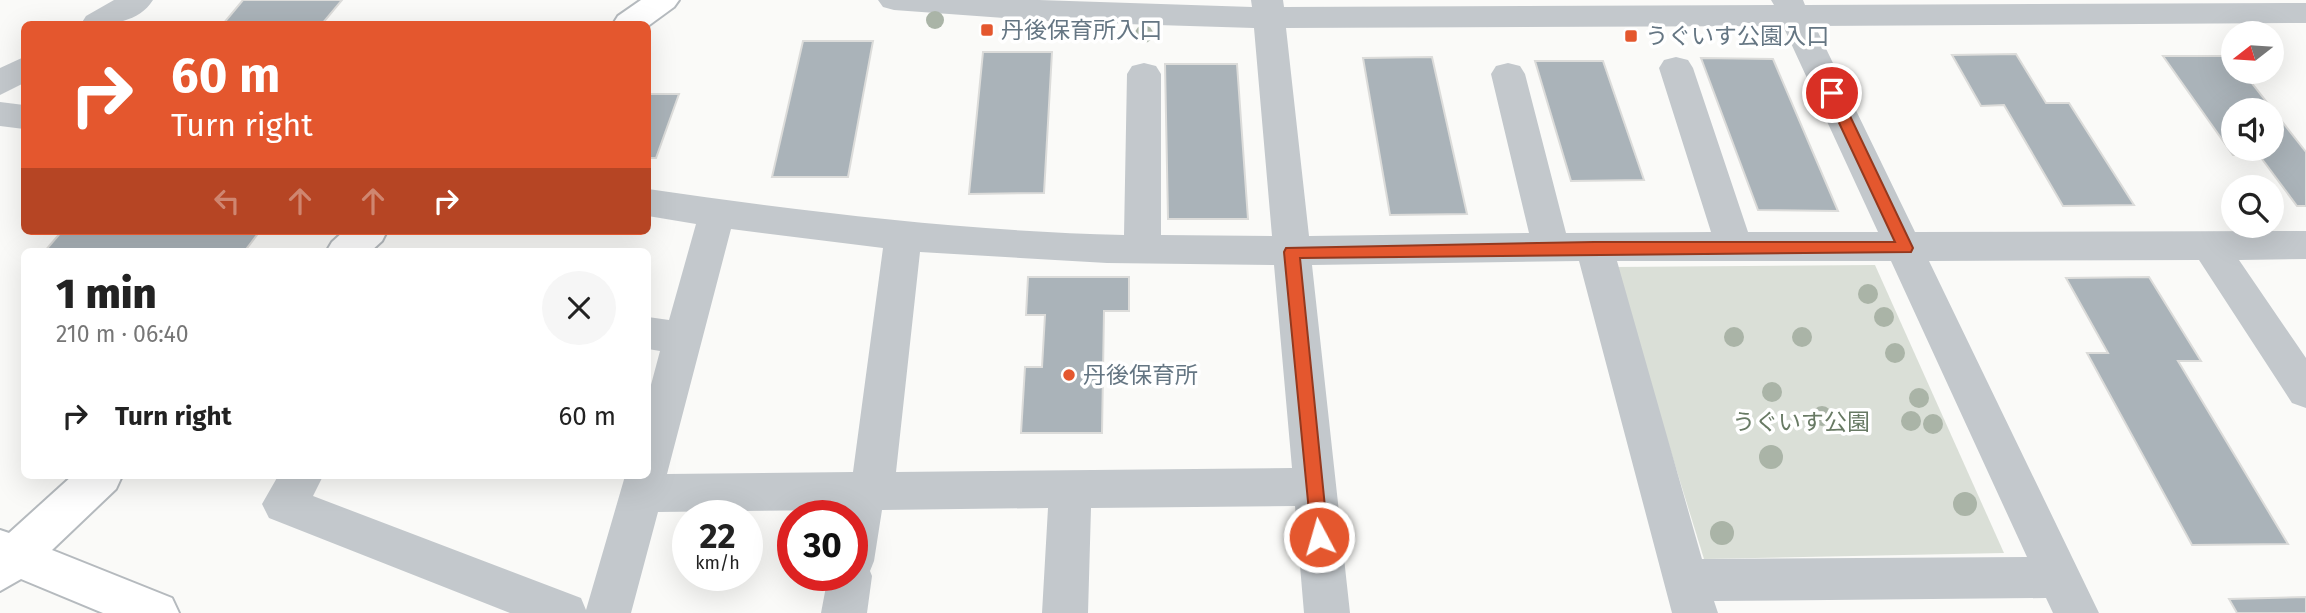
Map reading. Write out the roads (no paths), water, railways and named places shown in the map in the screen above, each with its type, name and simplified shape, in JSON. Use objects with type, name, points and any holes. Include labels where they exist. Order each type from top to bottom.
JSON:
[{"type":"main road","points":[[633,21],[663,0]]},
{"type":"main road","points":[[350,248],[364,235]]},
{"type":"main road","points":[[98,479],[5,559],[156,613]]},
{"type":"street","points":[[102,21],[137,0]]},
{"type":"street","points":[[894,0],[1061,12],[1790,7],[2306,13]]},
{"type":"street","points":[[1594,247],[1691,597],[2068,595],[1790,7]]},
{"type":"street","points":[[1268,9],[1327,613]]},
{"type":"street","points":[[1676,68],[1735,248]]},
{"type":"street","points":[[0,83],[21,70]]},
{"type":"street","points":[[1142,250],[1144,74]]},
{"type":"street","points":[[1508,74],[1551,248]]},
{"type":"street","points":[[0,114],[21,117]]},
{"type":"street","points":[[651,203],[903,236],[1035,246],[1142,250],[1291,252],[1594,247],[2306,245]]},
{"type":"street","points":[[651,437],[665,336],[717,213]]},
{"type":"street","points":[[865,500],[903,236]]},
{"type":"street","points":[[2209,246],[2306,391]]},
{"type":"street","points":[[300,479],[284,504],[565,613]]},
{"type":"street","points":[[608,613],[645,480],[867,493],[1314,487]]},
{"type":"street","points":[[1065,613],[1070,489]]},
{"type":"street","points":[[844,613],[848,591]]},
{"type":"place","name":"丹後保育所入口","points":[[987,30]]},
{"type":"place","name":"うぐいす公園入口","points":[[1631,36]]},
{"type":"place","name":"丹後保育所","points":[[1069,375]]},
{"type":"park label","name":"うぐいす公園","points":[[1801,422]]}]
